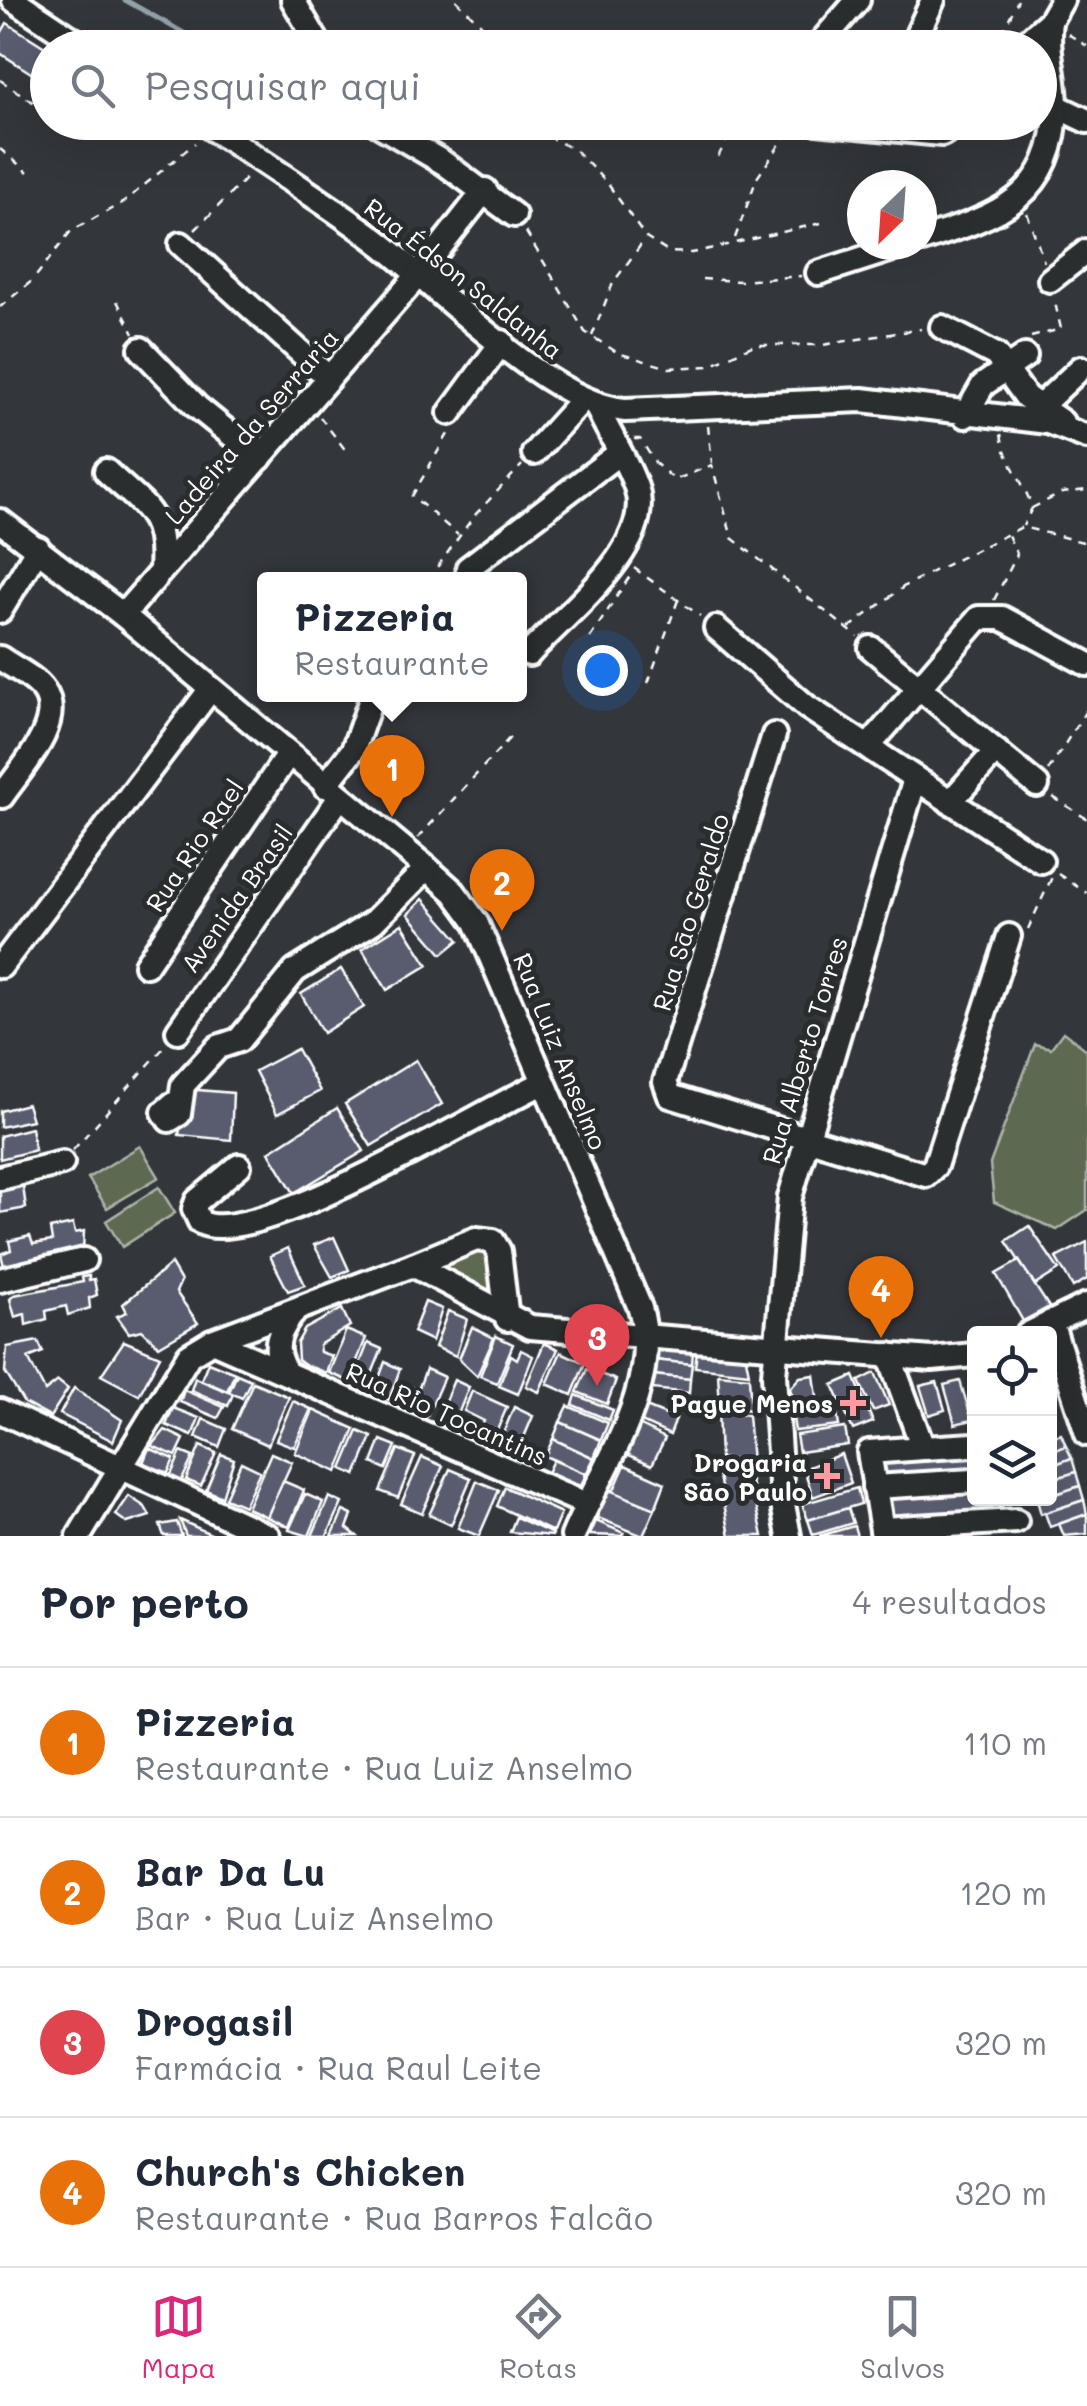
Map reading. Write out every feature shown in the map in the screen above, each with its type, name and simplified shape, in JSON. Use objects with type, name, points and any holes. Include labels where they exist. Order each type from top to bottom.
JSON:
[{"type":"street","points":[[14,0],[59,30]]},
{"type":"street","points":[[293,0],[311,30]]},
{"type":"street","points":[[832,30],[858,0]]},
{"type":"street","points":[[919,30],[933,0]]},
{"type":"street","points":[[1040,30],[1062,0]]},
{"type":"street","points":[[1050,21],[1050,30]]},
{"type":"street","points":[[1057,107],[1087,122]]},
{"type":"street","name":"Rua Édson Saldanha","points":[[228,140],[420,273],[502,342],[589,402]]},
{"type":"street","points":[[403,140],[485,190],[514,215]]},
{"type":"street","points":[[937,235],[988,219],[1022,197],[1039,174],[1048,140]]},
{"type":"street","name":"Ladeira da Serraria","points":[[124,616],[420,273],[485,190]]},
{"type":"street","points":[[181,244],[329,378]]},
{"type":"street","points":[[1050,280],[1087,251]]},
{"type":"street","points":[[818,273],[858,260]]},
{"type":"street","points":[[942,327],[1015,361],[1032,413]]},
{"type":"street","points":[[450,414],[502,342]]},
{"type":"street","points":[[141,349],[197,407],[260,458]]},
{"type":"street","points":[[965,416],[975,394],[1015,361]]},
{"type":"street","points":[[1032,413],[1081,368]]},
{"type":"street","points":[[589,402],[625,410],[836,398],[965,416],[1000,418],[1032,413],[1079,433]]},
{"type":"street","points":[[534,453],[589,402]]},
{"type":"street","points":[[529,654],[620,559],[631,539],[638,492],[589,402]]},
{"type":"street","points":[[468,568],[618,454]]},
{"type":"street","points":[[106,471],[157,520],[163,540],[161,570]]},
{"type":"street","name":"Rua Luiz Anselmo","points":[[0,521],[124,616],[454,892],[476,922],[640,1308],[647,1335]]},
{"type":"street","points":[[0,611],[38,548]]},
{"type":"street","points":[[868,747],[972,624],[994,616],[1087,664]]},
{"type":"street","points":[[716,628],[807,707],[1048,866]]},
{"type":"street","points":[[871,648],[1037,785]]},
{"type":"street","points":[[0,658],[41,686],[50,709],[42,736],[2,796]]},
{"type":"street","points":[[1,966],[210,690]]},
{"type":"street","name":"Avenida Brasil","points":[[178,1031],[333,792],[370,702]]},
{"type":"street","name":"Rua Sāo Geraldo","points":[[774,736],[666,1089],[677,1100],[804,1140]]},
{"type":"street","points":[[950,802],[996,751]]},
{"type":"street","name":"Rua Rio Rael","points":[[146,965],[287,756]]},
{"type":"street","name":"Rua Alberto Torres","points":[[789,1536],[775,1415],[790,1197],[915,779]]},
{"type":"street","points":[[173,1104],[164,1112],[173,1120],[179,1114],[183,1084],[218,1047],[239,1040],[295,971],[373,922],[427,868]]},
{"type":"street","points":[[804,1140],[918,1175],[931,1172],[1009,936]]},
{"type":"street","points":[[239,1166],[197,1201],[194,1209],[200,1222],[227,1227],[300,1208],[543,1083]]},
{"type":"street","points":[[0,1178],[62,1163]]},
{"type":"street","points":[[79,1536],[182,1362],[212,1340],[476,1239],[493,1241],[498,1251],[507,1318]]},
{"type":"street","points":[[0,1280],[84,1260]]},
{"type":"street","points":[[413,1265],[530,1327],[932,1359],[967,1356]]},
{"type":"street","points":[[1043,1326],[1087,1305]]},
{"type":"street","points":[[286,1372],[278,1360],[277,1342],[296,1310]]},
{"type":"street","points":[[1051,1322],[1087,1434]]},
{"type":"street","points":[[573,1536],[638,1390],[647,1335]]},
{"type":"street","name":"Rua Rio Tocantins","points":[[212,1340],[586,1504]]},
{"type":"street","points":[[888,1355],[923,1448]]},
{"type":"street","points":[[0,1394],[8,1415],[268,1536]]},
{"type":"street","points":[[967,1445],[869,1452],[883,1532],[1016,1518]]},
{"type":"street","points":[[874,1487],[967,1481]]},
{"type":"path","points":[[456,0],[493,30]]},
{"type":"path","points":[[1004,30],[1018,0]]},
{"type":"path","points":[[0,80],[30,100]]},
{"type":"path","points":[[0,307],[33,280],[72,232],[166,171],[193,140]]},
{"type":"path","points":[[555,140],[584,158],[608,184],[646,238],[679,254],[820,224]]},
{"type":"path","points":[[718,157],[727,140]]},
{"type":"path","points":[[734,240],[758,178],[783,140]]},
{"type":"path","points":[[0,149],[28,172]]},
{"type":"path","points":[[181,244],[261,163]]},
{"type":"path","points":[[514,215],[562,300],[591,338],[649,363],[696,369],[754,346],[822,345],[942,327]]},
{"type":"path","points":[[591,338],[613,283],[646,238]]},
{"type":"path","points":[[702,278],[780,280],[818,273]]},
{"type":"path","points":[[117,301],[141,349]]},
{"type":"path","points":[[1015,361],[1030,338],[1061,329]]},
{"type":"path","points":[[308,402],[346,452]]},
{"type":"path","points":[[706,406],[712,464],[732,538],[871,648]]},
{"type":"path","points":[[450,414],[450,430],[412,496],[458,535]]},
{"type":"path","points":[[1000,418],[1006,459],[1024,483],[1032,508]]},
{"type":"path","points":[[433,572],[458,535],[534,453]]},
{"type":"path","points":[[656,464],[675,480],[712,464]]},
{"type":"path","points":[[848,630],[906,585],[1022,527],[1032,508],[1062,493],[1087,490]]},
{"type":"path","points":[[1022,527],[1087,544]]},
{"type":"path","points":[[994,616],[1016,556],[1008,534]]},
{"type":"path","points":[[590,638],[634,568],[716,628]]},
{"type":"path","points":[[648,683],[678,599]]},
{"type":"path","points":[[1087,709],[1037,785],[1087,819]]},
{"type":"path","points":[[406,850],[515,732]]},
{"type":"path","points":[[1009,936],[1028,930],[1048,866],[1087,893]]},
{"type":"path","points":[[62,1163],[178,1031]]},
{"type":"green space","points":[[1063,1032],[1087,1050],[1087,1210],[1057,1230],[994,1202],[990,1164],[1035,1044],[1051,1048]]},
{"type":"green space","points":[[140,1146],[159,1177],[107,1208],[88,1178]]},
{"type":"green space","points":[[159,1187],[175,1213],[122,1247],[106,1221]]},
{"type":"green space","points":[[485,1248],[490,1254],[495,1298],[444,1270],[447,1261]]},
{"type":"building","points":[[7,23],[30,38],[30,72],[0,53],[0,35]]},
{"type":"building","points":[[423,899],[459,940],[442,954],[408,914]]},
{"type":"building","points":[[402,924],[428,965],[387,990],[362,949]]},
{"type":"building","points":[[341,969],[364,1007],[323,1033],[301,994]]},
{"type":"building","points":[[297,1049],[320,1091],[277,1114],[255,1071]]},
{"type":"building","points":[[416,1060],[442,1104],[371,1146],[345,1104]]},
{"type":"building","points":[[186,1089],[233,1093],[231,1140],[179,1135]]},
{"type":"building","points":[[27,1104],[32,1120],[0,1127],[0,1111]]},
{"type":"building","points":[[337,1108],[364,1151],[294,1193],[269,1152]]},
{"type":"building","points":[[31,1128],[35,1150],[0,1159],[0,1136]]},
{"type":"building","points":[[23,1186],[26,1208],[0,1213],[0,1191]]},
{"type":"building","points":[[73,1224],[75,1233],[84,1231],[83,1251],[5,1270],[1,1254],[11,1250],[9,1241],[30,1236],[33,1244],[52,1241],[50,1229]]},
{"type":"building","points":[[1029,1226],[1059,1270],[1035,1285],[1006,1241]]},
{"type":"building","points":[[334,1237],[349,1270],[332,1277],[314,1245]]},
{"type":"building","points":[[1087,1242],[1087,1279],[1073,1287],[1056,1258]]},
{"type":"building","points":[[288,1248],[305,1285],[288,1291],[270,1256]]},
{"type":"building","points":[[1019,1261],[1049,1307],[1023,1321],[996,1274]]},
{"type":"building","points":[[171,1264],[181,1281],[176,1292],[198,1323],[159,1346],[142,1330],[129,1333],[117,1316],[127,1312],[123,1304]]},
{"type":"building","points":[[89,1276],[89,1280],[94,1279],[97,1295],[89,1298],[90,1308],[68,1315],[66,1306],[46,1311],[47,1319],[26,1325],[25,1314],[15,1317],[10,1299],[14,1295],[83,1282],[82,1277]]},
{"type":"building","points":[[425,1302],[442,1309],[432,1341],[413,1332]]},
{"type":"building","points":[[342,1309],[350,1326],[319,1345],[320,1352],[332,1356],[326,1373],[303,1364],[298,1360],[297,1343],[305,1329]]},
{"type":"building","points":[[448,1311],[467,1319],[456,1356],[435,1347]]},
{"type":"building","points":[[472,1327],[494,1338],[477,1376],[459,1359]]},
{"type":"building","points":[[346,1330],[366,1338],[349,1381],[329,1373]]},
{"type":"building","points":[[496,1336],[513,1344],[497,1383],[480,1376]]},
{"type":"building","points":[[38,1341],[43,1352],[28,1358],[45,1391],[58,1381],[68,1389],[50,1417],[24,1403],[5,1372],[7,1347]]},
{"type":"building","points":[[124,1341],[160,1356],[139,1395],[101,1375]]},
{"type":"building","points":[[368,1343],[382,1349],[369,1381],[355,1376]]},
{"type":"building","points":[[544,1343],[558,1349],[539,1392],[526,1386]]},
{"type":"building","points":[[656,1346],[693,1351],[692,1364],[654,1360]]},
{"type":"building","points":[[521,1350],[533,1356],[518,1394],[499,1386],[511,1355],[517,1359]]},
{"type":"building","points":[[697,1351],[745,1353],[749,1373],[695,1367]]},
{"type":"building","points":[[561,1352],[585,1363],[572,1395],[547,1384]]},
{"type":"building","points":[[654,1360],[692,1364],[690,1379],[653,1375]]},
{"type":"building","points":[[208,1362],[235,1373],[227,1391],[201,1380]]},
{"type":"building","points":[[385,1362],[400,1369],[389,1400],[373,1394]]},
{"type":"building","points":[[426,1369],[444,1377],[426,1418],[395,1404],[404,1383],[418,1390]]},
{"type":"building","points":[[587,1369],[616,1380],[607,1404],[577,1392]]},
{"type":"building","points":[[875,1373],[889,1405],[873,1411],[859,1381]]},
{"type":"building","points":[[237,1374],[251,1380],[242,1398],[229,1392]]},
{"type":"building","points":[[718,1374],[749,1377],[751,1410],[720,1406]]},
{"type":"building","points":[[653,1375],[690,1379],[689,1393],[652,1389]]},
{"type":"building","points":[[814,1375],[818,1404],[795,1407],[790,1388],[800,1377]]},
{"type":"building","name":"Pague Menos","points":[[854,1376],[873,1422],[853,1430],[833,1385]]},
{"type":"building","points":[[195,1378],[233,1394],[228,1406],[191,1390]]},
{"type":"building","points":[[454,1380],[469,1387],[452,1429],[436,1422]]},
{"type":"building","points":[[960,1381],[967,1421],[955,1424],[944,1385]]},
{"type":"building","points":[[253,1382],[289,1397],[268,1445],[232,1429]]},
{"type":"building","points":[[937,1382],[945,1410],[929,1415],[920,1386]]},
{"type":"building","points":[[74,1388],[122,1420],[113,1441],[60,1414]]},
{"type":"building","points":[[184,1390],[224,1407],[218,1418],[180,1402]]},
{"type":"building","points":[[472,1391],[507,1407],[492,1442],[477,1436],[484,1421],[464,1411]]},
{"type":"building","points":[[576,1395],[613,1410],[609,1420],[573,1405]]},
{"type":"building","points":[[293,1401],[311,1409],[294,1447],[276,1440]]},
{"type":"building","points":[[568,1406],[608,1423],[601,1440],[560,1422]]},
{"type":"building","points":[[514,1407],[533,1416],[516,1456],[497,1448]]},
{"type":"building","points":[[646,1407],[676,1419],[670,1435],[639,1421]]},
{"type":"building","points":[[173,1408],[199,1418],[192,1436],[166,1425]]},
{"type":"building","points":[[836,1408],[839,1426],[795,1431],[792,1412]]},
{"type":"building","points":[[313,1410],[355,1429],[337,1472],[295,1453]]},
{"type":"building","points":[[718,1411],[748,1415],[752,1462],[720,1458]]},
{"type":"building","points":[[203,1419],[226,1429],[219,1447],[196,1437]]},
{"type":"building","points":[[560,1422],[601,1440],[594,1458],[553,1439]]},
{"type":"building","points":[[635,1423],[665,1438],[652,1465],[622,1452]]},
{"type":"building","points":[[845,1428],[848,1445],[799,1452],[796,1435]]},
{"type":"building","points":[[165,1430],[184,1439],[176,1456],[152,1446]]},
{"type":"building","points":[[358,1431],[372,1437],[356,1475],[342,1469]]},
{"type":"building","points":[[1061,1434],[1066,1446],[1057,1449],[1057,1435]]},
{"type":"building","points":[[553,1439],[594,1458],[586,1474],[545,1456]]},
{"type":"building","points":[[381,1440],[396,1446],[386,1469],[372,1463]]},
{"type":"building","points":[[200,1446],[216,1453],[201,1486],[186,1480]]},
{"type":"building","points":[[1066,1446],[1072,1458],[1057,1463],[1057,1449]]},
{"type":"building","points":[[149,1448],[174,1459],[168,1473],[143,1463]]},
{"type":"building","points":[[398,1449],[415,1456],[398,1498],[380,1491]]},
{"type":"building","points":[[967,1451],[967,1476],[879,1482],[876,1456]]},
{"type":"building","points":[[181,1452],[193,1457],[181,1482],[170,1477]]},
{"type":"building","points":[[271,1453],[292,1462],[267,1517],[247,1508]]},
{"type":"building","points":[[221,1454],[234,1459],[222,1497],[206,1490]]},
{"type":"building","name":"Drogaria São Paulo","points":[[841,1454],[851,1483],[813,1497],[804,1469]]},
{"type":"building","points":[[422,1457],[443,1466],[422,1513],[401,1504]]},
{"type":"building","points":[[1072,1458],[1076,1472],[1057,1478],[1057,1463]]},
{"type":"building","points":[[553,1460],[586,1474],[581,1486],[546,1475]]},
{"type":"building","points":[[241,1462],[260,1471],[244,1506],[225,1498]]},
{"type":"building","points":[[625,1465],[665,1483],[655,1509],[613,1492]]},
{"type":"building","points":[[450,1469],[471,1478],[451,1525],[429,1515]]},
{"type":"building","points":[[749,1472],[763,1536],[730,1536],[719,1476]]},
{"type":"building","points":[[1076,1472],[1080,1486],[1057,1494],[1057,1478]]},
{"type":"building","points":[[283,1481],[304,1490],[289,1527],[267,1517]]},
{"type":"building","points":[[477,1481],[499,1490],[479,1536],[458,1528]]},
{"type":"building","points":[[1080,1486],[1084,1500],[1041,1514],[1039,1506],[1057,1506],[1057,1493]]},
{"type":"building","points":[[505,1487],[561,1513],[553,1532],[497,1506]]},
{"type":"building","points":[[605,1488],[655,1509],[643,1536],[593,1516]]},
{"type":"building","points":[[857,1488],[861,1504],[808,1520],[802,1504]]},
{"type":"building","points":[[967,1489],[967,1506],[1000,1506],[1001,1513],[887,1521],[884,1494]]},
{"type":"building","points":[[305,1494],[323,1502],[309,1536],[289,1530]]},
{"type":"building","points":[[129,1496],[145,1507],[150,1516],[127,1523],[116,1515]]},
{"type":"building","points":[[329,1497],[342,1503],[327,1536],[312,1536]]},
{"type":"building","points":[[1084,1500],[1087,1514],[1050,1527],[1045,1513]]},
{"type":"building","points":[[848,1508],[853,1523],[813,1535],[808,1520]]},
{"type":"building","points":[[343,1511],[352,1515],[347,1528],[357,1536],[332,1536]]},
{"type":"building","points":[[1087,1514],[1087,1534],[1064,1536],[1059,1524]]},
{"type":"building","points":[[516,1517],[553,1534],[510,1532]]},
{"type":"building","points":[[180,1520],[215,1536],[186,1536]]},
{"type":"building","points":[[596,1521],[624,1533],[590,1535]]},
{"type":"building","points":[[177,1522],[182,1536],[164,1536],[160,1525]]},
{"type":"building","points":[[854,1526],[857,1536],[819,1536]]},
{"type":"waterway","points":[[125,0],[178,30]]},
{"type":"place","name":"Pizzeria","points":[[392,817]]},
{"type":"place","name":"Bar Da Lu","points":[[502,931]]},
{"type":"place","name":"Church's Chicken","points":[[881,1338]]},
{"type":"place","name":"Drogasil","points":[[597,1386]]},
{"type":"place","name":"Pague Menos","points":[[853,1403]]},
{"type":"place","name":"Drogaria São Paulo","points":[[827,1476]]}]
